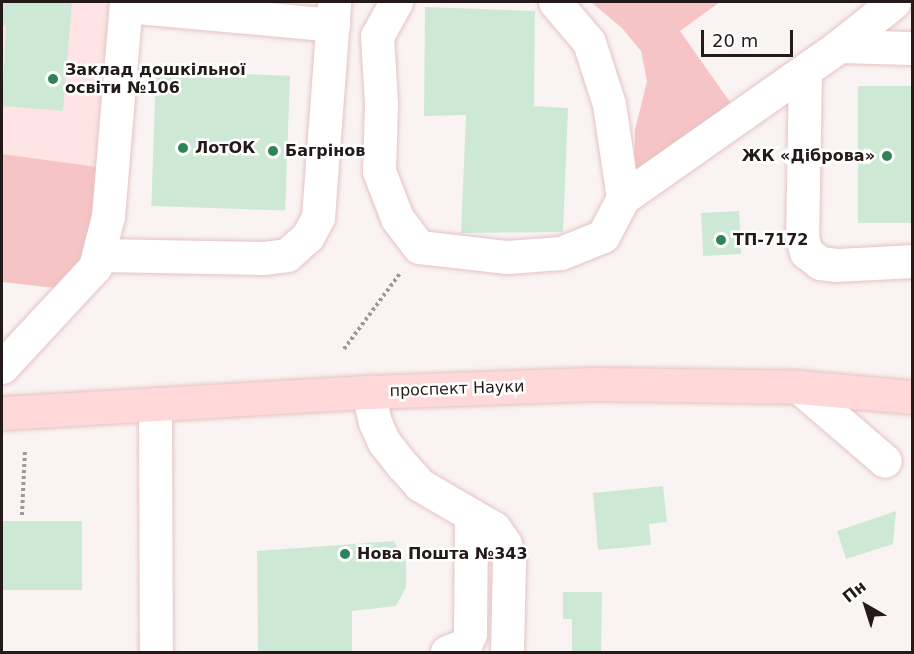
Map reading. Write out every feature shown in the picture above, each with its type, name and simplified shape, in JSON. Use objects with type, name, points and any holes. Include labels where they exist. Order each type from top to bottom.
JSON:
[{"type":"main road","name":"проспект Науки","points":[[2,413],[368,392],[594,384],[799,387],[912,397]]},
{"type":"street","points":[[396,2],[377,36],[381,104],[379,171],[397,218],[419,247],[507,257],[561,253],[603,236],[623,198],[805,71],[894,2]]},
{"type":"street","points":[[555,2],[589,42],[609,104],[623,198]]},
{"type":"street","points":[[2,368],[95,267],[98,255],[108,216],[126,4],[334,13],[318,217],[308,237],[287,255],[264,258],[98,255]]},
{"type":"street","points":[[839,46],[912,48]]},
{"type":"street","points":[[805,71],[802,237],[806,252],[820,263],[836,265],[912,261]]},
{"type":"street","points":[[799,387],[885,461]]},
{"type":"street","points":[[368,392],[375,422],[384,442],[420,485],[501,536],[508,552],[507,652]]},
{"type":"street","points":[[155,404],[156,652]]},
{"type":"street","points":[[447,652],[465,645],[470,634],[471,515]]},
{"type":"path","points":[[344,350],[419,247]]},
{"type":"path","points":[[22,515],[25,449]]},
{"type":"shaded area","name":"Заклад дошкільної освіти №106","points":[[2,2],[112,2],[97,167],[2,282]]},
{"type":"shaded area","points":[[591,2],[720,2],[680,31],[737,112],[634,178],[635,130],[647,81],[641,51],[622,28]]},
{"type":"shaded area","points":[[2,154],[97,167],[95,247],[55,288],[2,282]]},
{"type":"building","points":[[2,2],[72,2],[63,111],[2,106],[6,26],[2,26]]},
{"type":"building","points":[[425,7],[535,11],[534,106],[568,108],[563,232],[461,233],[466,115],[424,116]]},
{"type":"building","points":[[156,71],[290,76],[285,211],[151,206]]},
{"type":"building","name":"ЖК «Діброва»","points":[[858,86],[912,86],[912,223],[858,223]]},
{"type":"building","name":"ТП-7172","points":[[739,211],[741,254],[703,256],[701,213]]},
{"type":"building","points":[[663,486],[667,522],[649,524],[651,545],[598,550],[593,493]]},
{"type":"building","points":[[896,511],[893,544],[846,559],[837,531]]},
{"type":"building","points":[[2,521],[82,521],[82,590],[2,590]]},
{"type":"building","points":[[394,541],[406,562],[406,587],[396,606],[352,611],[352,652],[258,652],[257,551]]},
{"type":"building","points":[[563,592],[602,592],[601,652],[572,652],[572,619],[563,619]]},
{"type":"place","name":"Заклад дошкільної освіти №106","points":[[53,79]]},
{"type":"place","name":"ЛотОК","points":[[183,148]]},
{"type":"place","name":"Багрінов","points":[[273,151]]},
{"type":"place","name":"ЖК «Діброва»","points":[[887,156]]},
{"type":"place","name":"ТП-7172","points":[[721,240]]},
{"type":"place","name":"Нова Пошта №343","points":[[345,554]]}]
